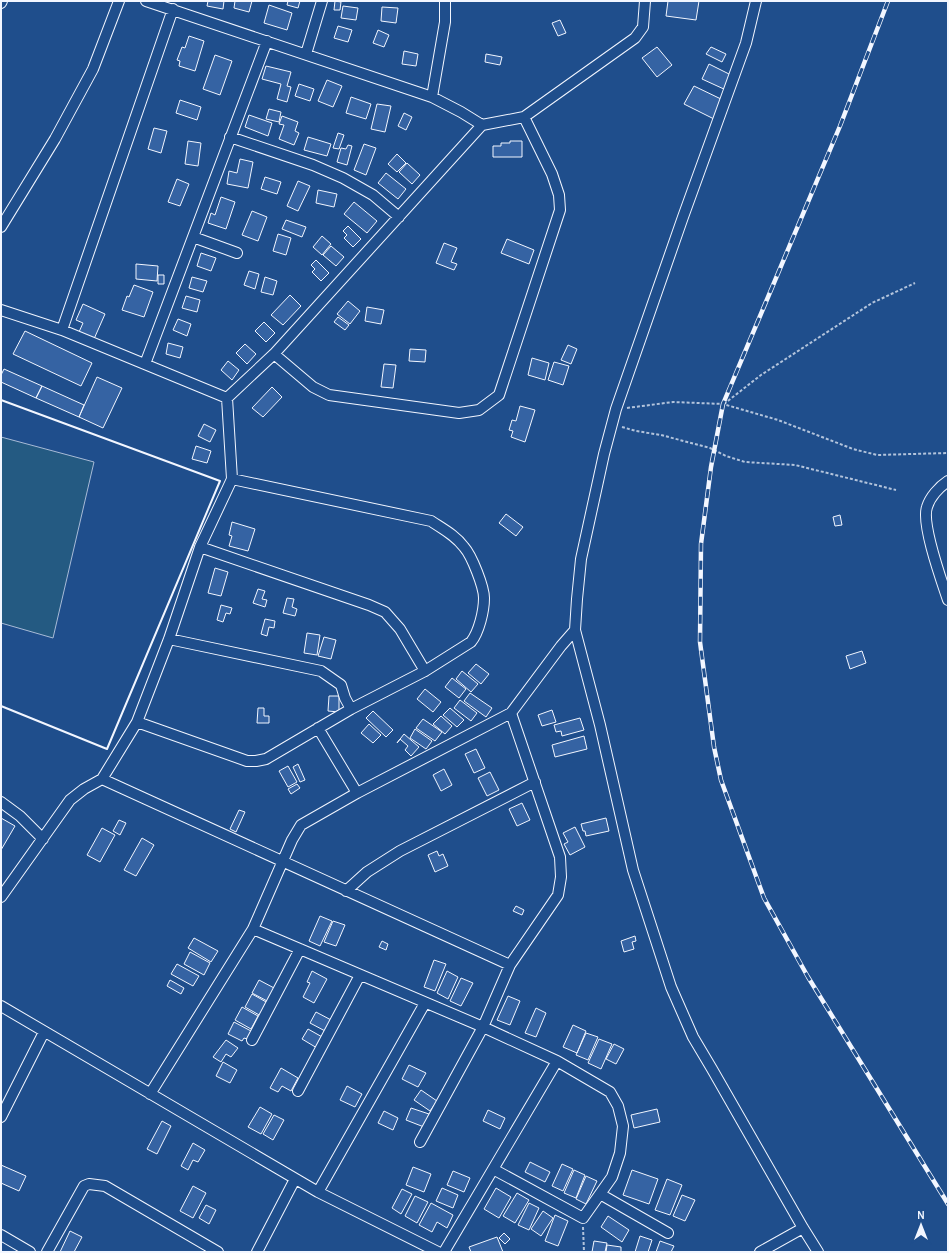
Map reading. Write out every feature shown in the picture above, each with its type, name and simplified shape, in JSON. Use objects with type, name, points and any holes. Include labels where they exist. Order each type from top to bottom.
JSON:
[{"type":"street","points":[[1,226],[55,139],[93,69],[119,1]]},
{"type":"street","points":[[146,1],[432,97],[482,125]]},
{"type":"street","points":[[306,54],[322,1]]},
{"type":"street","points":[[432,97],[445,22],[445,1]]},
{"type":"street","points":[[227,398],[274,354],[482,125],[524,117],[635,38],[643,27],[646,1]]},
{"type":"street","points":[[756,1],[746,43],[616,409],[604,454],[581,559],[575,630],[600,726],[633,870],[671,987],[692,1037],[818,1252]]},
{"type":"street","points":[[62,330],[173,9]]},
{"type":"street","points":[[145,364],[267,41]]},
{"type":"street","points":[[274,354],[313,388],[329,395],[459,413],[479,410],[499,395],[560,210],[559,195],[552,174],[524,117]]},
{"type":"street","points":[[230,138],[313,165],[343,178],[372,195],[399,217]]},
{"type":"street","points":[[193,237],[237,254]]},
{"type":"street","points":[[1,310],[62,330],[227,398]]},
{"type":"street","points":[[1,897],[5,882],[43,839],[70,800],[84,789],[102,780],[137,722],[169,639],[200,547],[232,479],[227,398]]},
{"type":"street","points":[[137,722],[247,761],[266,759],[351,709],[425,671],[471,642],[475,637],[479,626],[484,598],[477,571],[466,548],[455,537],[431,521],[232,479]]},
{"type":"street","points":[[948,481],[934,494],[926,508],[926,519],[931,546],[948,600]]},
{"type":"street","points":[[200,547],[369,605],[385,612],[400,629],[425,671]]},
{"type":"street","points":[[150,1094],[253,929],[292,840],[301,825],[357,793],[511,713],[575,630]]},
{"type":"street","points":[[169,639],[321,671],[341,685],[345,698],[351,709]]},
{"type":"street","points":[[420,1142],[483,1027],[510,965],[558,895],[561,877],[560,857],[511,713]]},
{"type":"street","points":[[318,728],[357,793]]},
{"type":"street","points":[[102,780],[510,965]]},
{"type":"street","points":[[346,891],[368,872],[400,851],[535,782]]},
{"type":"street","points":[[1,802],[20,816],[43,839]]},
{"type":"street","points":[[253,929],[483,1027],[558,1061],[610,1092],[618,1106],[623,1126],[620,1153],[612,1177],[583,1218],[494,1169]]},
{"type":"street","points":[[252,1040],[300,949]]},
{"type":"street","points":[[298,1091],[360,974]]},
{"type":"street","points":[[318,1192],[425,1003]]},
{"type":"street","points":[[1,1006],[318,1192],[438,1252]]},
{"type":"street","points":[[1,1117],[44,1032]]},
{"type":"street","points":[[444,1252],[558,1061]]},
{"type":"street","points":[[258,1252],[295,1179]]},
{"type":"street","points":[[46,1252],[84,1186],[89,1184],[105,1186],[218,1252]]},
{"type":"street","points":[[600,1194],[668,1233]]},
{"type":"street","points":[[760,1252],[803,1228]]},
{"type":"street","points":[[1,1235],[30,1252]]},
{"type":"path","points":[[723,404],[760,375],[872,303],[915,283]]},
{"type":"path","points":[[896,490],[795,465],[745,462],[726,456],[710,448],[616,425],[616,409],[673,402],[723,404],[778,420],[852,449],[877,455],[948,453]]},
{"type":"path","points":[[583,1218],[584,1252]]},
{"type":"shaded area","points":[[1,437],[94,462],[53,638],[1,623]]},
{"type":"building","points":[[208,1],[224,1],[223,9],[207,6]]},
{"type":"building","points":[[235,1],[252,1],[249,12],[234,8]]},
{"type":"building","points":[[288,1],[300,1],[298,8],[287,5]]},
{"type":"building","points":[[335,1],[341,2],[340,10],[334,10]]},
{"type":"building","points":[[668,1],[699,1],[696,20],[666,16]]},
{"type":"building","points":[[269,5],[292,13],[287,30],[264,23]]},
{"type":"building","points":[[343,6],[358,8],[356,20],[341,18]]},
{"type":"building","points":[[382,7],[398,8],[396,23],[381,21]]},
{"type":"building","points":[[560,20],[566,33],[558,36],[552,23]]},
{"type":"building","points":[[338,26],[352,30],[348,42],[334,38]]},
{"type":"building","points":[[378,30],[389,35],[384,47],[373,43]]},
{"type":"building","points":[[189,36],[204,41],[195,71],[179,66],[180,61],[177,60],[182,47],[185,48]]},
{"type":"building","points":[[657,47],[672,65],[657,77],[642,58]]},
{"type":"building","points":[[711,47],[726,54],[722,62],[706,54]]},
{"type":"building","points":[[404,51],[418,54],[416,66],[402,64]]},
{"type":"building","points":[[486,54],[502,57],[500,65],[485,62]]},
{"type":"building","points":[[215,55],[232,61],[220,95],[203,89]]},
{"type":"building","points":[[709,64],[733,76],[726,90],[702,79]]},
{"type":"building","points":[[266,66],[291,72],[287,86],[291,87],[287,102],[277,99],[281,84],[262,79]]},
{"type":"building","points":[[327,80],[342,86],[333,107],[318,101]]},
{"type":"building","points":[[299,84],[314,89],[310,101],[295,96]]},
{"type":"building","points":[[694,86],[723,100],[714,119],[684,104]]},
{"type":"building","points":[[351,97],[371,104],[366,119],[346,113]]},
{"type":"building","points":[[180,100],[201,107],[197,120],[176,113]]},
{"type":"building","points":[[377,104],[391,106],[385,132],[371,129]]},
{"type":"building","points":[[269,109],[281,112],[279,122],[266,119]]},
{"type":"building","points":[[404,113],[412,117],[406,130],[398,126]]},
{"type":"building","points":[[249,115],[272,123],[268,136],[245,127]]},
{"type":"building","points":[[282,116],[298,122],[295,131],[299,133],[294,145],[279,139],[284,125],[279,124]]},
{"type":"building","points":[[154,128],[167,131],[161,153],[148,149]]},
{"type":"building","points":[[338,133],[344,135],[339,149],[333,148]]},
{"type":"building","points":[[308,137],[331,144],[327,156],[304,150]]},
{"type":"building","points":[[188,141],[201,143],[198,166],[185,164]]},
{"type":"building","points":[[510,141],[522,141],[522,157],[493,157],[493,146],[501,146],[501,143],[510,143]]},
{"type":"building","points":[[364,144],[376,148],[366,175],[354,170]]},
{"type":"building","points":[[348,145],[352,146],[347,165],[337,162],[341,148],[346,149]]},
{"type":"building","points":[[397,154],[406,163],[397,172],[388,164]]},
{"type":"building","points":[[240,159],[253,162],[248,188],[227,184],[229,171],[237,173]]},
{"type":"building","points":[[407,163],[420,175],[412,184],[399,172]]},
{"type":"building","points":[[386,173],[406,189],[398,199],[378,183]]},
{"type":"building","points":[[265,177],[281,182],[277,194],[261,189]]},
{"type":"building","points":[[177,179],[189,184],[180,206],[168,202]]},
{"type":"building","points":[[298,181],[310,186],[298,211],[287,206]]},
{"type":"building","points":[[318,190],[337,194],[334,207],[316,203]]},
{"type":"building","points":[[221,197],[235,202],[226,229],[208,223],[211,213],[215,215]]},
{"type":"building","points":[[354,202],[377,221],[367,233],[344,214]]},
{"type":"building","points":[[252,211],[267,217],[258,241],[242,235]]},
{"type":"building","points":[[286,220],[306,227],[302,237],[282,229]]},
{"type":"building","points":[[348,226],[361,239],[353,247],[344,238],[347,235],[343,231]]},
{"type":"building","points":[[278,234],[291,238],[286,255],[273,251]]},
{"type":"building","points":[[322,236],[331,244],[322,255],[313,247]]},
{"type":"building","points":[[507,239],[534,250],[529,264],[501,253]]},
{"type":"building","points":[[444,243],[457,248],[451,262],[457,264],[454,270],[436,263]]},
{"type":"building","points":[[331,246],[344,257],[336,266],[323,255]]},
{"type":"building","points":[[201,253],[216,258],[211,271],[197,266]]},
{"type":"building","points":[[316,260],[329,273],[321,281],[312,272],[315,269],[311,265]]},
{"type":"building","points":[[136,264],[158,266],[157,281],[136,279]]},
{"type":"building","points":[[249,271],[259,274],[255,289],[244,285]]},
{"type":"building","points":[[158,275],[164,275],[164,284],[158,284]]},
{"type":"building","points":[[192,277],[207,281],[203,292],[189,288]]},
{"type":"building","points":[[265,277],[277,281],[273,295],[261,292]]},
{"type":"building","points":[[134,285],[153,292],[144,317],[122,310],[127,296],[129,297]]},
{"type":"building","points":[[290,295],[301,306],[283,325],[271,315]]},
{"type":"building","points":[[186,296],[200,300],[197,312],[182,308]]},
{"type":"building","points":[[348,301],[360,311],[350,324],[337,314]]},
{"type":"building","points":[[83,304],[105,314],[94,339],[79,332],[83,323],[76,320]]},
{"type":"building","points":[[367,307],[384,310],[381,324],[365,321]]},
{"type":"building","points":[[338,317],[349,325],[345,330],[334,322]]},
{"type":"building","points":[[178,319],[191,324],[187,336],[173,330]]},
{"type":"building","points":[[264,322],[275,333],[266,342],[255,331]]},
{"type":"building","points":[[25,331],[92,363],[81,386],[13,354]]},
{"type":"building","points":[[168,343],[183,347],[180,358],[166,354]]},
{"type":"building","points":[[245,344],[256,354],[247,364],[236,353]]},
{"type":"building","points":[[568,345],[577,349],[571,364],[561,360]]},
{"type":"building","points":[[410,349],[426,350],[425,362],[409,361]]},
{"type":"building","points":[[532,358],[549,363],[545,380],[528,375]]},
{"type":"building","points":[[228,361],[239,370],[232,380],[221,370]]},
{"type":"building","points":[[554,362],[569,366],[563,385],[548,380]]},
{"type":"building","points":[[384,364],[396,365],[393,388],[381,387]]},
{"type":"building","points":[[4,369],[42,386],[36,398],[1,382],[1,375]]},
{"type":"building","points":[[97,377],[122,388],[103,428],[79,417]]},
{"type":"building","points":[[42,386],[84,405],[79,417],[36,398]]},
{"type":"building","points":[[272,387],[282,397],[263,417],[252,408]]},
{"type":"building","points":[[520,406],[535,410],[525,442],[511,437],[513,431],[509,430],[512,420],[516,421]]},
{"type":"building","points":[[204,424],[216,430],[210,442],[198,436]]},
{"type":"building","points":[[196,446],[211,451],[207,463],[192,459]]},
{"type":"building","points":[[506,514],[523,527],[516,536],[499,523]]},
{"type":"building","points":[[840,515],[842,525],[835,526],[833,517]]},
{"type":"building","points":[[232,522],[255,529],[248,551],[229,546],[232,536],[229,535]]},
{"type":"building","points":[[215,568],[228,572],[221,596],[208,593]]},
{"type":"building","points":[[258,589],[265,591],[262,599],[267,600],[265,607],[253,603]]},
{"type":"building","points":[[287,598],[294,599],[292,607],[297,609],[295,616],[283,613]]},
{"type":"building","points":[[221,605],[232,608],[230,614],[226,613],[223,622],[217,620]]},
{"type":"building","points":[[265,619],[275,621],[274,628],[269,627],[267,636],[261,634]]},
{"type":"building","points":[[307,633],[320,635],[317,655],[304,653]]},
{"type":"building","points":[[324,637],[336,640],[331,659],[318,656]]},
{"type":"building","points":[[862,651],[866,663],[850,669],[846,656]]},
{"type":"building","points":[[476,664],[489,674],[481,684],[468,673]]},
{"type":"building","points":[[462,671],[478,684],[471,692],[456,679]]},
{"type":"building","points":[[452,678],[466,689],[459,698],[445,687]]},
{"type":"building","points":[[425,689],[441,702],[433,712],[417,699]]},
{"type":"building","points":[[470,693],[492,708],[486,717],[464,701]]},
{"type":"building","points":[[329,696],[339,696],[339,712],[328,711]]},
{"type":"building","points":[[460,700],[477,713],[471,721],[454,708]]},
{"type":"building","points":[[258,708],[264,708],[264,716],[269,716],[269,723],[257,723]]},
{"type":"building","points":[[450,708],[464,720],[457,727],[443,715]]},
{"type":"building","points":[[552,710],[556,722],[542,726],[538,715]]},
{"type":"building","points":[[373,711],[393,730],[386,737],[366,718]]},
{"type":"building","points":[[441,716],[452,726],[445,734],[433,724]]},
{"type":"building","points":[[580,718],[584,730],[562,736],[561,731],[556,732],[554,725]]},
{"type":"building","points":[[423,719],[442,732],[435,741],[416,728]]},
{"type":"building","points":[[369,724],[381,735],[373,743],[361,733]]},
{"type":"building","points":[[415,729],[432,741],[426,749],[410,738]]},
{"type":"building","points":[[404,734],[419,747],[411,756],[405,750],[408,746],[400,739]]},
{"type":"building","points":[[584,736],[587,749],[555,757],[552,745]]},
{"type":"building","points":[[476,749],[485,768],[474,773],[465,754]]},
{"type":"building","points":[[298,764],[305,780],[300,782],[293,767]]},
{"type":"building","points":[[288,766],[297,782],[288,787],[279,771]]},
{"type":"building","points":[[444,769],[452,785],[441,791],[433,775]]},
{"type":"building","points":[[490,772],[499,790],[487,796],[478,778]]},
{"type":"building","points":[[297,784],[300,788],[291,794],[288,789]]},
{"type":"building","points":[[522,803],[530,820],[517,826],[509,809]]},
{"type":"building","points":[[239,810],[245,812],[236,832],[230,829]]},
{"type":"building","points":[[1,818],[15,826],[1,850]]},
{"type":"building","points":[[606,818],[609,831],[586,836],[581,824]]},
{"type":"building","points":[[119,820],[126,823],[120,835],[113,831]]},
{"type":"building","points":[[575,827],[585,847],[570,855],[564,844],[568,842],[563,833]]},
{"type":"building","points":[[102,828],[115,835],[100,862],[87,855]]},
{"type":"building","points":[[142,838],[154,845],[136,876],[124,870]]},
{"type":"building","points":[[437,851],[439,856],[443,854],[448,866],[435,872],[428,855]]},
{"type":"building","points":[[516,906],[524,910],[522,915],[513,911]]},
{"type":"building","points":[[320,916],[332,921],[320,946],[309,941]]},
{"type":"building","points":[[333,921],[345,925],[336,946],[324,942]]},
{"type":"building","points":[[635,936],[636,941],[632,942],[634,949],[624,952],[621,941]]},
{"type":"building","points":[[194,938],[218,951],[211,962],[188,948]]},
{"type":"building","points":[[382,941],[388,944],[386,950],[379,947]]},
{"type":"building","points":[[190,952],[210,963],[204,975],[184,964]]},
{"type":"building","points":[[434,960],[446,964],[435,991],[424,987]]},
{"type":"building","points":[[177,964],[199,976],[193,986],[171,974]]},
{"type":"building","points":[[312,971],[327,979],[314,1003],[303,997],[310,983],[307,982]]},
{"type":"building","points":[[447,971],[458,977],[448,999],[437,993]]},
{"type":"building","points":[[461,978],[473,983],[461,1006],[450,1001]]},
{"type":"building","points":[[170,980],[184,988],[181,994],[167,986]]},
{"type":"building","points":[[259,980],[276,989],[269,1002],[252,993]]},
{"type":"building","points":[[252,994],[268,1003],[261,1016],[245,1007]]},
{"type":"building","points":[[508,996],[520,1001],[510,1025],[497,1020]]},
{"type":"building","points":[[242,1007],[258,1016],[251,1029],[235,1020]]},
{"type":"building","points":[[536,1008],[546,1013],[536,1037],[525,1033]]},
{"type":"building","points":[[316,1012],[333,1021],[327,1032],[310,1023]]},
{"type":"building","points":[[234,1022],[251,1031],[247,1039],[244,1038],[242,1041],[228,1034]]},
{"type":"building","points":[[573,1025],[586,1031],[577,1053],[563,1047]]},
{"type":"building","points":[[308,1029],[324,1038],[317,1048],[302,1039]]},
{"type":"building","points":[[586,1033],[598,1037],[588,1060],[576,1055]]},
{"type":"building","points":[[599,1039],[612,1044],[601,1069],[588,1063]]},
{"type":"building","points":[[226,1040],[238,1048],[231,1057],[226,1054],[221,1062],[213,1057]]},
{"type":"building","points":[[614,1044],[624,1049],[616,1064],[606,1059]]},
{"type":"building","points":[[223,1062],[237,1070],[230,1083],[216,1076]]},
{"type":"building","points":[[409,1065],[426,1073],[418,1087],[402,1079]]},
{"type":"building","points":[[281,1068],[298,1078],[291,1091],[282,1086],[278,1092],[270,1088]]},
{"type":"building","points":[[347,1086],[362,1094],[355,1107],[340,1100]]},
{"type":"building","points":[[421,1090],[437,1101],[430,1111],[414,1100]]},
{"type":"building","points":[[260,1107],[272,1114],[261,1134],[248,1127]]},
{"type":"building","points":[[411,1108],[429,1114],[424,1127],[406,1120]]},
{"type":"building","points":[[657,1109],[660,1122],[634,1128],[631,1115]]},
{"type":"building","points":[[488,1110],[505,1118],[500,1129],[483,1121]]},
{"type":"building","points":[[384,1111],[398,1118],[393,1130],[378,1123]]},
{"type":"building","points":[[274,1115],[284,1120],[273,1140],[263,1134]]},
{"type":"building","points":[[162,1121],[171,1126],[157,1154],[147,1149]]},
{"type":"building","points":[[193,1143],[205,1150],[198,1162],[193,1160],[188,1170],[181,1166]]},
{"type":"building","points":[[530,1162],[550,1172],[545,1182],[525,1172]]},
{"type":"building","points":[[562,1164],[573,1169],[563,1191],[552,1186]]},
{"type":"building","points":[[1,1165],[26,1176],[19,1191],[1,1183]]},
{"type":"building","points":[[413,1167],[431,1174],[424,1192],[406,1185]]},
{"type":"building","points":[[574,1170],[585,1175],[576,1198],[564,1193]]},
{"type":"building","points":[[632,1170],[658,1179],[649,1204],[623,1195]]},
{"type":"building","points":[[453,1171],[470,1178],[464,1192],[447,1185]]},
{"type":"building","points":[[586,1176],[597,1181],[586,1204],[576,1199]]},
{"type":"building","points":[[667,1179],[682,1185],[670,1215],[655,1210]]},
{"type":"building","points":[[193,1186],[206,1193],[193,1218],[180,1211]]},
{"type":"building","points":[[442,1188],[458,1195],[453,1208],[436,1201]]},
{"type":"building","points":[[496,1188],[511,1197],[499,1218],[484,1209]]},
{"type":"building","points":[[402,1189],[412,1194],[401,1214],[392,1208]]},
{"type":"building","points":[[517,1193],[529,1200],[515,1223],[503,1216]]},
{"type":"building","points":[[682,1195],[695,1200],[685,1221],[673,1216]]},
{"type":"building","points":[[415,1196],[428,1202],[417,1223],[405,1216]]},
{"type":"building","points":[[431,1203],[453,1215],[447,1228],[437,1222],[432,1232],[419,1225]]},
{"type":"building","points":[[529,1203],[539,1208],[529,1230],[518,1225]]},
{"type":"building","points":[[206,1205],[216,1210],[209,1224],[199,1218]]},
{"type":"building","points":[[543,1211],[553,1218],[541,1236],[531,1229]]},
{"type":"building","points":[[555,1215],[568,1221],[558,1246],[545,1241]]},
{"type":"building","points":[[608,1216],[629,1230],[622,1242],[601,1227]]},
{"type":"building","points":[[70,1231],[82,1237],[74,1252],[60,1252]]},
{"type":"building","points":[[504,1233],[510,1239],[505,1244],[499,1238]]},
{"type":"building","points":[[640,1236],[652,1240],[648,1252],[635,1252]]},
{"type":"building","points":[[497,1237],[503,1252],[471,1252],[469,1247]]},
{"type":"building","points":[[594,1241],[607,1243],[605,1252],[592,1252]]},
{"type":"building","points":[[660,1241],[674,1246],[671,1252],[656,1252]]},
{"type":"building","points":[[607,1245],[621,1247],[621,1252],[606,1252]]},
{"type":"railway","points":[[888,1],[840,126],[723,404],[711,467],[701,544],[700,642],[714,747],[721,780],[764,898],[808,977],[948,1204]]},
{"type":"wall","points":[[1,400],[220,481],[107,749],[1,706]]}]
